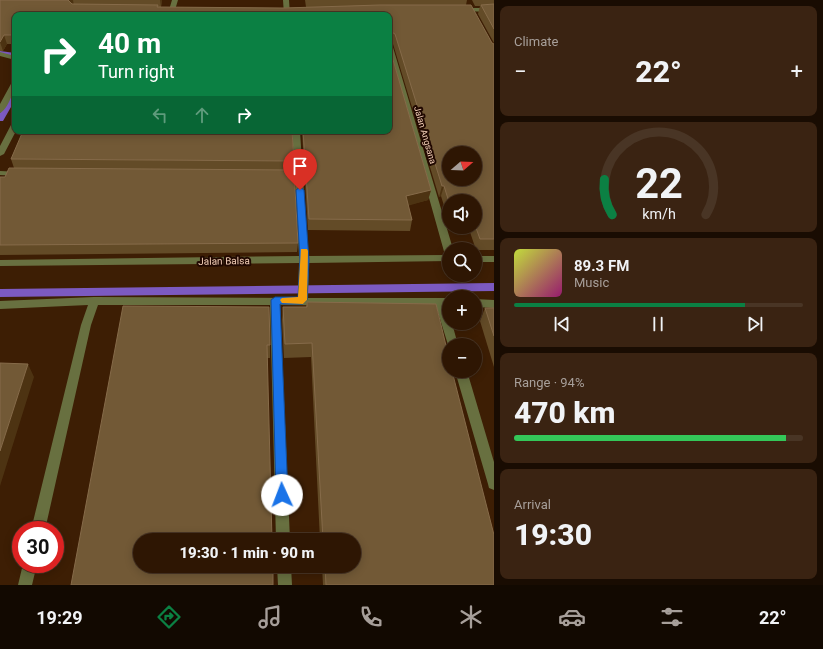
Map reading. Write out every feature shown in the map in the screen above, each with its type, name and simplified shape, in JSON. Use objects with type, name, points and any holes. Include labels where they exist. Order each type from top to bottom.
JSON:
[{"type":"street","points":[[172,10],[175,0]]},
{"type":"street","points":[[286,0],[287,12]]},
{"type":"street","points":[[165,10],[180,10]]},
{"type":"street","points":[[456,10],[494,10]]},
{"type":"street","points":[[0,54],[12,57]]},
{"type":"street","name":"Jalan Angsana","points":[[392,54],[446,242]]},
{"type":"street","points":[[1,110],[12,88]]},
{"type":"street","points":[[0,154],[12,131]]},
{"type":"street","points":[[296,134],[300,176],[304,263],[303,297]]},
{"type":"street","points":[[0,173],[32,174]]},
{"type":"street","points":[[269,175],[300,176]]},
{"type":"street","name":"Jalan Balsa","points":[[0,263],[304,263],[442,258]]},
{"type":"street","points":[[482,259],[494,259]]},
{"type":"street","points":[[0,305],[94,301],[275,300],[303,297],[442,301]]},
{"type":"street","points":[[275,300],[283,533]]},
{"type":"street","points":[[40,521],[86,324],[94,301]]},
{"type":"street","points":[[482,303],[494,304]]},
{"type":"street","points":[[463,378],[494,484]]},
{"type":"street","points":[[25,585],[28,573]]},
{"type":"street","points":[[284,573],[285,585]]},
{"type":"building","points":[[0,0],[68,0],[72,4],[158,5],[157,7],[284,8],[380,5],[471,5],[492,43],[494,44],[494,239],[480,239],[478,234],[482,234],[482,194],[446,194],[444,186],[482,186],[482,146],[442,146],[442,186],[395,34],[392,32],[392,12],[12,12],[12,35],[4,35],[0,42]]},
{"type":"building","points":[[494,4],[494,29],[481,5]]},
{"type":"building","points":[[392,56],[431,190],[406,196],[412,220],[309,219],[303,134],[392,134]]},
{"type":"building","points":[[22,134],[292,134],[294,161],[11,159]]},
{"type":"building","points":[[9,168],[294,170],[298,243],[0,245],[0,177],[5,177]]},
{"type":"building","points":[[307,302],[436,304],[444,338],[442,338],[442,378],[454,378],[494,535],[494,585],[326,585],[325,573],[361,573],[361,533],[323,533],[312,343],[285,344],[283,307],[307,307]]},
{"type":"building","points":[[123,306],[269,307],[270,345],[267,345],[272,533],[133,533],[133,573],[273,573],[273,585],[71,585]]},
{"type":"building","points":[[485,308],[494,308],[494,336]]},
{"type":"building","points":[[0,363],[28,364],[0,451]]},
{"type":"waterway","points":[[0,53],[12,55]]},
{"type":"waterway","points":[[0,119],[12,99]]},
{"type":"waterway","points":[[0,293],[494,287]]},
{"type":"slow traffic","points":[[285,300],[303,300],[304,251]]},
{"type":"route","points":[[282,495],[275,300],[303,300],[304,260],[300,190]]}]
